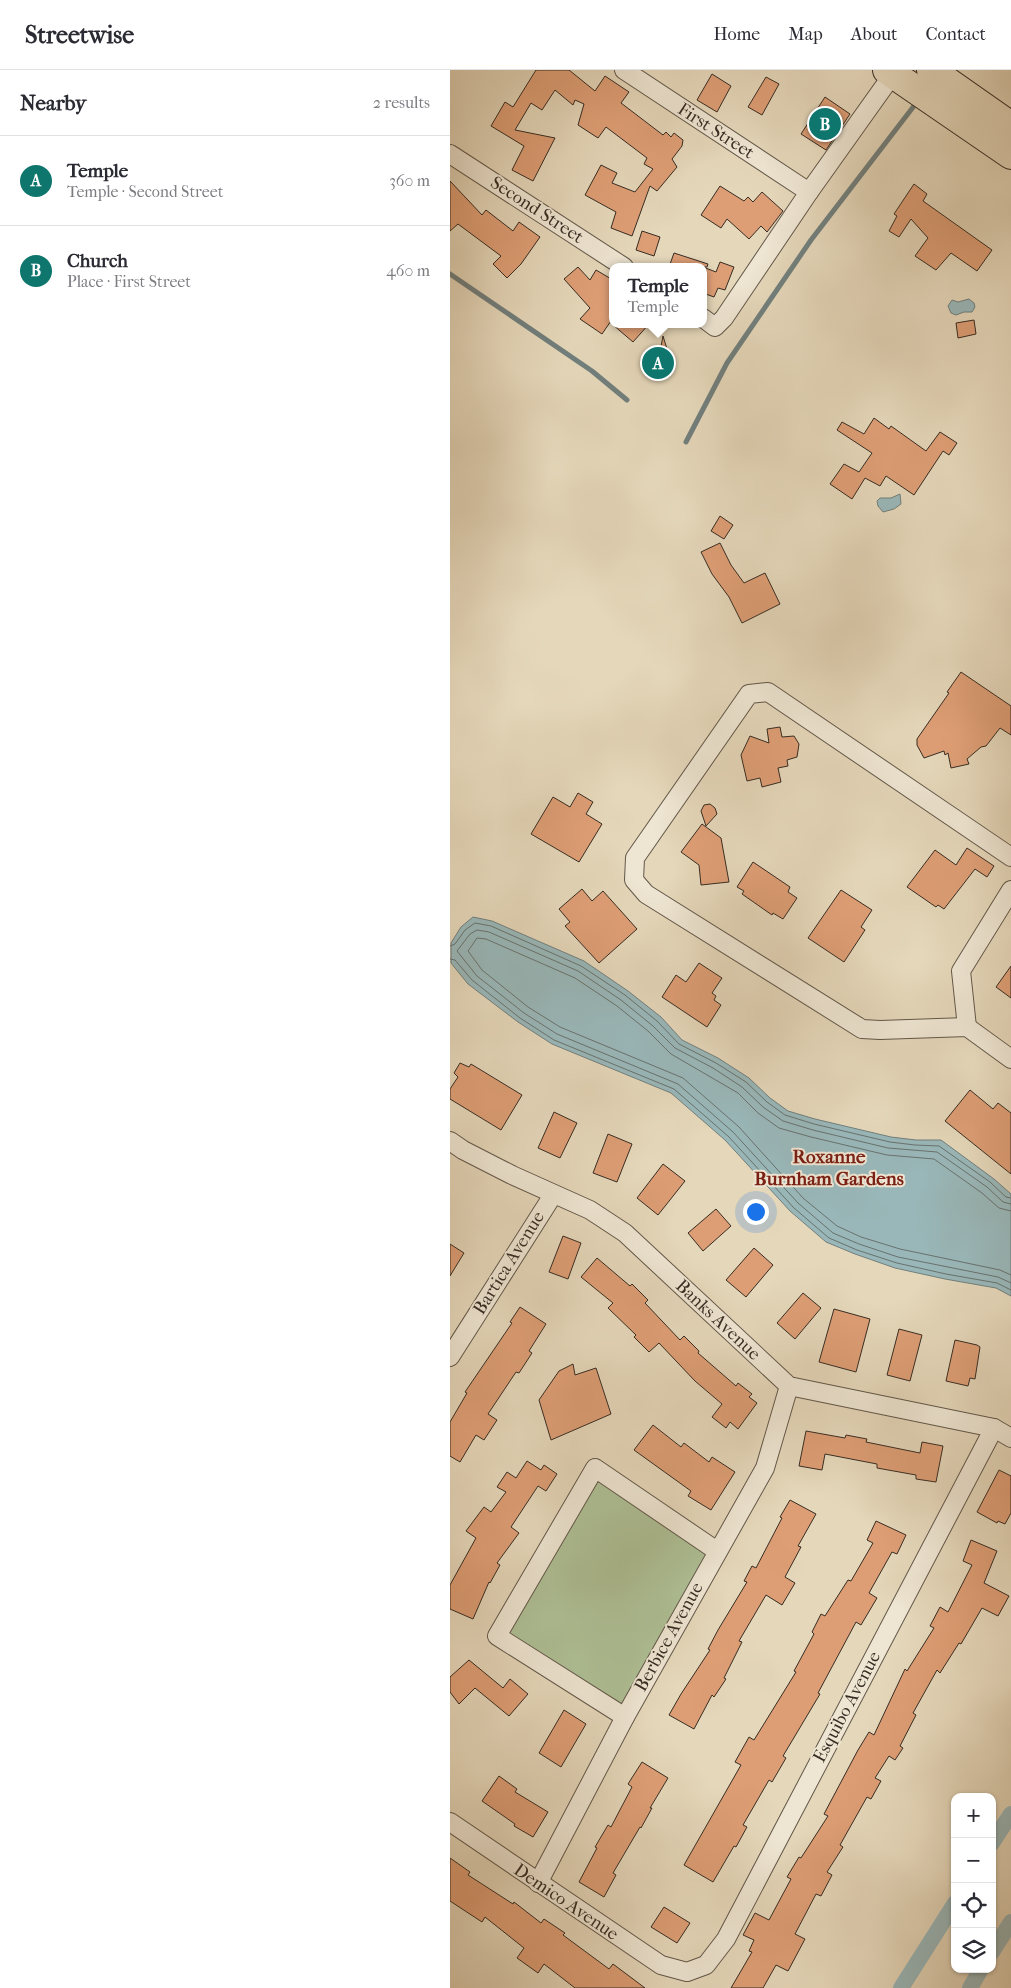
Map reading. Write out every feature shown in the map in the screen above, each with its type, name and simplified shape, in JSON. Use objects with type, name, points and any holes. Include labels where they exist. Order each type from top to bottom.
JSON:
[{"type":"main road","points":[[931,70],[965,109],[1011,155]]},
{"type":"main road","points":[[894,75],[965,109],[1011,126]]},
{"type":"street","name":"First Street","points":[[624,70],[809,192]]},
{"type":"street","points":[[709,322],[724,318],[809,192],[894,75]]},
{"type":"street","name":"Second Street","points":[[450,154],[618,263]]},
{"type":"street","points":[[1011,857],[768,692],[749,694],[635,858],[634,880],[646,894],[862,1029],[967,1027],[1011,1059]]},
{"type":"street","points":[[967,1027],[961,971],[1011,890]]},
{"type":"street","name":"Banks Avenue","points":[[450,1141],[463,1150],[590,1210],[624,1233],[789,1386]]},
{"type":"street","name":"Bartica Avenue","points":[[450,1357],[553,1194]]},
{"type":"street","points":[[789,1386],[994,1428],[1011,1438]]},
{"type":"street","name":"Berbice Avenue","points":[[538,1883],[625,1717],[765,1468],[789,1386]]},
{"type":"street","name":"Esquibo Avenue","points":[[687,1972],[706,1965],[726,1939],[994,1428]]},
{"type":"street","points":[[625,1717],[497,1636],[595,1468],[717,1551]]},
{"type":"street","name":"Demico Avenue","points":[[450,1822],[661,1965],[687,1972]]},
{"type":"green space","points":[[595,1468],[717,1551],[625,1717],[497,1636]]},
{"type":"water","points":[[969,299],[974,303],[975,307],[972,312],[956,315],[951,313],[948,306],[952,300],[958,302]]},
{"type":"water","points":[[900,494],[901,504],[894,509],[883,512],[878,506],[877,501],[880,498],[891,498]]},
{"type":"water","points":[[473,917],[492,921],[584,961],[628,991],[661,1017],[682,1040],[718,1058],[749,1078],[770,1098],[788,1111],[891,1137],[941,1140],[1011,1194],[1011,1296],[996,1288],[895,1268],[826,1242],[790,1211],[725,1140],[671,1093],[552,1044],[518,1022],[468,984],[451,963],[451,943],[461,927]]},
{"type":"building","points":[[536,70],[569,70],[595,91],[605,76],[629,92],[621,103],[663,135],[666,132],[671,137],[674,133],[683,140],[682,146],[672,159],[677,167],[657,191],[650,186],[632,236],[611,228],[616,212],[585,195],[601,165],[617,173],[612,183],[635,192],[653,169],[644,164],[647,158],[606,127],[598,138],[578,125],[584,104],[575,100],[573,105],[555,90],[542,110],[531,103],[515,130],[555,138],[533,181],[512,170],[524,146],[491,126],[505,102],[513,107]]},
{"type":"building","points":[[712,74],[731,86],[717,112],[697,100]]},
{"type":"building","points":[[766,77],[779,84],[762,115],[748,107]]},
{"type":"building","points":[[825,97],[850,114],[826,150],[801,134]]},
{"type":"building","points":[[450,181],[482,215],[486,210],[513,231],[519,222],[540,237],[521,264],[507,278],[493,264],[501,256],[458,224],[450,231]]},
{"type":"building","points":[[914,184],[927,194],[923,201],[992,250],[977,271],[951,253],[936,270],[915,256],[928,238],[911,219],[899,237],[889,231],[897,216],[894,214]]},
{"type":"building","points":[[720,186],[744,201],[748,197],[753,202],[762,192],[783,211],[767,232],[761,226],[749,239],[727,219],[721,228],[701,215]]},
{"type":"building","points":[[642,231],[660,237],[654,256],[636,250]]},
{"type":"building","points":[[674,253],[705,263],[670,263]]},
{"type":"building","points":[[720,262],[734,267],[725,290],[718,288],[714,297],[707,294],[707,269],[716,272]]},
{"type":"building","points":[[578,267],[590,280],[596,270],[609,278],[609,324],[602,334],[580,319],[590,308],[564,279]]},
{"type":"building","points":[[974,320],[976,334],[958,338],[956,323]]},
{"type":"building","points":[[617,328],[645,328],[633,342]]},
{"type":"building","points":[[663,336],[672,365],[667,374],[655,376],[646,370],[645,359],[655,361],[655,356],[659,357]]},
{"type":"building","points":[[874,418],[889,429],[891,426],[926,451],[940,432],[957,443],[949,455],[943,451],[914,495],[886,476],[880,486],[865,478],[852,499],[830,484],[844,464],[859,472],[872,453],[837,430],[842,422],[864,434]]},
{"type":"building","points":[[720,516],[733,525],[724,539],[711,531]]},
{"type":"building","points":[[720,543],[731,565],[744,583],[765,573],[780,604],[742,623],[729,597],[712,574],[701,552]]},
{"type":"building","points":[[961,672],[1011,706],[1011,735],[1000,728],[986,746],[981,747],[967,759],[969,764],[951,768],[948,753],[945,755],[944,751],[924,758],[917,745],[917,739]]},
{"type":"building","points":[[780,727],[782,737],[794,736],[799,744],[797,757],[787,760],[788,766],[778,768],[781,782],[762,787],[760,778],[747,781],[741,755],[750,736],[769,743],[767,729]]},
{"type":"building","points":[[578,793],[593,802],[586,814],[602,824],[579,862],[531,834],[553,797],[570,807]]},
{"type":"building","points":[[710,804],[715,808],[717,814],[706,826],[701,811],[704,805]]},
{"type":"building","points":[[702,824],[721,838],[729,882],[701,885],[699,865],[681,852]]},
{"type":"building","points":[[967,848],[994,866],[987,877],[975,869],[944,909],[938,905],[936,907],[907,887],[935,850],[956,865]]},
{"type":"building","points":[[753,862],[790,887],[788,892],[797,898],[783,919],[773,913],[772,915],[742,894],[744,891],[737,887]]},
{"type":"building","points":[[582,889],[592,901],[603,891],[637,929],[599,963],[565,926],[570,922],[559,909]]},
{"type":"building","points":[[841,890],[872,910],[861,927],[865,930],[844,962],[808,938]]},
{"type":"building","points":[[699,963],[722,978],[712,993],[716,996],[714,1000],[721,1005],[707,1027],[662,997],[676,975],[686,982]]},
{"type":"building","points":[[1011,966],[1011,998],[996,987]]},
{"type":"building","points":[[460,1063],[469,1067],[471,1064],[522,1095],[501,1130],[450,1099],[450,1089],[458,1077],[454,1073]]},
{"type":"building","points":[[970,1090],[993,1109],[998,1103],[1011,1113],[1011,1174],[945,1121]]},
{"type":"building","points":[[554,1112],[577,1123],[560,1158],[538,1148]]},
{"type":"building","points":[[608,1134],[632,1144],[617,1182],[593,1173]]},
{"type":"building","points":[[663,1164],[685,1181],[658,1215],[637,1198]]},
{"type":"building","points":[[716,1209],[731,1226],[703,1251],[688,1233]]},
{"type":"building","points":[[563,1236],[581,1243],[568,1279],[549,1272]]},
{"type":"building","points":[[450,1244],[464,1253],[450,1276]]},
{"type":"building","points":[[754,1248],[773,1265],[746,1297],[726,1280]]},
{"type":"building","points":[[597,1258],[630,1286],[632,1284],[648,1300],[645,1303],[680,1340],[684,1336],[699,1351],[698,1353],[736,1386],[738,1383],[752,1394],[749,1397],[757,1403],[738,1429],[730,1422],[726,1428],[712,1417],[722,1404],[695,1381],[659,1343],[649,1352],[634,1337],[636,1335],[608,1308],[613,1303],[581,1277]]},
{"type":"building","points":[[803,1293],[821,1308],[795,1339],[777,1323]]},
{"type":"building","points":[[520,1307],[546,1324],[529,1351],[532,1353],[519,1373],[516,1372],[488,1414],[497,1420],[484,1440],[476,1435],[460,1462],[450,1456],[450,1422],[467,1393],[465,1392],[512,1323],[510,1322]]},
{"type":"building","points":[[834,1309],[870,1319],[856,1372],[819,1362]]},
{"type":"building","points":[[899,1329],[922,1335],[910,1381],[887,1375]]},
{"type":"building","points":[[955,1340],[980,1347],[975,1379],[970,1378],[968,1386],[946,1381]]},
{"type":"building","points":[[573,1364],[575,1375],[596,1368],[611,1414],[551,1440],[539,1400],[559,1371]]},
{"type":"building","points":[[653,1425],[681,1447],[684,1443],[709,1462],[712,1457],[735,1472],[711,1510],[688,1496],[691,1491],[634,1450]]},
{"type":"building","points":[[806,1431],[845,1438],[846,1435],[867,1439],[866,1442],[920,1453],[922,1442],[943,1446],[936,1482],[916,1479],[916,1475],[877,1468],[877,1464],[825,1454],[822,1470],[799,1466]]},
{"type":"building","points":[[527,1461],[541,1470],[544,1465],[557,1474],[546,1491],[538,1486],[511,1527],[519,1533],[497,1563],[500,1565],[489,1582],[473,1619],[450,1609],[450,1585],[476,1538],[466,1531],[484,1507],[491,1512],[506,1492],[497,1487],[507,1472],[516,1478]]},
{"type":"building","points":[[999,1470],[1011,1476],[1011,1513],[1005,1524],[998,1521],[997,1523],[977,1512]]},
{"type":"building","points":[[790,1500],[816,1514],[798,1546],[801,1547],[785,1577],[795,1583],[782,1605],[766,1595],[739,1641],[742,1642],[724,1678],[726,1679],[714,1697],[712,1695],[694,1729],[669,1715],[710,1650],[708,1649],[718,1630],[747,1582],[744,1581],[752,1566],[756,1568]]},
{"type":"building","points":[[876,1521],[906,1535],[897,1554],[892,1552],[869,1593],[877,1598],[861,1625],[856,1622],[818,1693],[820,1694],[783,1756],[786,1758],[772,1782],[769,1780],[743,1825],[747,1827],[713,1882],[684,1865],[741,1765],[735,1762],[749,1737],[754,1740],[796,1672],[794,1671],[814,1634],[812,1632],[821,1614],[825,1616],[848,1580],[851,1581],[873,1543],[867,1540]]},
{"type":"building","points":[[971,1540],[997,1551],[984,1583],[1009,1596],[998,1616],[982,1608],[961,1644],[959,1643],[940,1673],[937,1670],[913,1713],[916,1715],[900,1746],[903,1748],[895,1760],[889,1756],[875,1778],[881,1781],[871,1799],[867,1797],[840,1845],[843,1847],[827,1872],[832,1875],[821,1896],[816,1894],[795,1934],[805,1939],[788,1971],[776,1965],[763,1988],[731,1988],[752,1952],[749,1951],[754,1940],[743,1935],[755,1913],[769,1920],[791,1879],[787,1877],[828,1816],[824,1814],[869,1732],[874,1735],[905,1669],[907,1671],[934,1628],[930,1626],[940,1607],[948,1612],[972,1565],[963,1561]]},
{"type":"building","points":[[469,1660],[503,1688],[510,1679],[528,1694],[509,1716],[475,1688],[459,1704],[450,1692],[450,1677]]},
{"type":"building","points":[[564,1710],[586,1724],[561,1767],[539,1753]]},
{"type":"building","points":[[642,1762],[668,1778],[650,1808],[652,1808],[641,1828],[613,1873],[616,1875],[604,1897],[579,1882],[597,1848],[595,1847],[608,1825],[611,1827],[632,1787],[628,1784]]},
{"type":"building","points":[[499,1776],[517,1789],[515,1792],[548,1812],[533,1837],[514,1826],[515,1824],[482,1801]]},
{"type":"building","points":[[450,1858],[470,1872],[468,1875],[513,1904],[514,1902],[541,1923],[544,1919],[565,1933],[563,1935],[609,1969],[613,1964],[645,1988],[575,1988],[544,1964],[538,1973],[517,1958],[524,1948],[485,1917],[482,1922],[450,1901]]},
{"type":"building","points":[[664,1907],[690,1923],[677,1943],[651,1927]]},
{"type":"waterway","points":[[686,442],[727,363],[811,240],[917,102]]},
{"type":"waterway","points":[[450,274],[592,371],[627,400]]},
{"type":"waterway","points":[[995,1838],[1011,1814]]},
{"type":"waterway","points":[[901,1988],[951,1909]]},
{"type":"waterway","points":[[996,1946],[1011,1922]]},
{"type":"waterway","points":[[970,1988],[979,1973]]},
{"type":"place","name":"Church","points":[[825,124]]},
{"type":"place","name":"Temple","points":[[658,363]]},
{"type":"district","name":"Roxanne Burnham Gardens","points":[[829,1168]]}]
